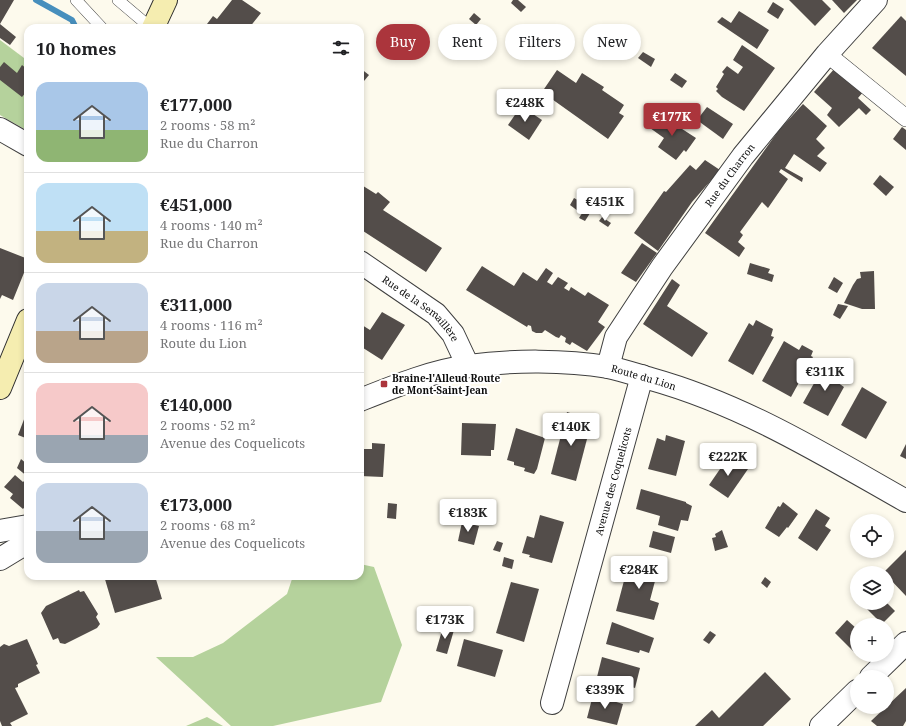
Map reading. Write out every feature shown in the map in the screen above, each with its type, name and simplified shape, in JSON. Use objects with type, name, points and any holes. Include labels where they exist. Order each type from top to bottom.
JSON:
[{"type":"main road","points":[[154,24],[166,0]]},
{"type":"main road","points":[[0,388],[24,330]]},
{"type":"street","name":"Rue du Charron","points":[[608,367],[616,337],[662,267],[743,156],[827,54],[876,0]]},
{"type":"street","points":[[827,54],[906,118]]},
{"type":"street","points":[[0,129],[24,143]]},
{"type":"street","name":"Rue de la Semaillère","points":[[364,265],[436,314],[453,334],[468,366]]},
{"type":"street","name":"Route du Lion","points":[[364,399],[428,376],[468,366],[512,362],[581,364],[608,367],[683,388],[722,402],[793,437],[906,501]]},
{"type":"street","name":"Avenue des Coquelicots","points":[[552,703],[642,376]]},
{"type":"street","points":[[0,531],[24,527]]},
{"type":"street","points":[[0,559],[24,544]]},
{"type":"street","points":[[878,670],[906,643]]},
{"type":"street","points":[[821,726],[850,698]]},
{"type":"lane","points":[[76,0],[98,24]]},
{"type":"lane","points":[[118,0],[147,24]]},
{"type":"green space","points":[[0,40],[24,58],[24,129],[0,115]]},
{"type":"green space","points":[[364,565],[374,567],[402,645],[381,702],[273,726],[231,726],[156,657],[193,657],[223,643],[287,594],[292,580],[364,580]]},
{"type":"green space","points":[[207,717],[223,726],[186,726]]},
{"type":"building","points":[[0,0],[14,0],[0,24]]},
{"type":"building","points":[[232,0],[242,0],[261,13],[252,24],[207,24],[213,16],[217,19]]},
{"type":"building","points":[[513,0],[518,0],[526,7],[521,12],[511,3]]},
{"type":"building","points":[[789,0],[822,0],[831,9],[815,26]]},
{"type":"building","points":[[832,0],[857,0],[844,13]]},
{"type":"building","points":[[773,2],[784,9],[778,19],[767,12]]},
{"type":"building","points":[[739,11],[769,30],[757,49],[717,22],[722,17],[731,23]]},
{"type":"building","points":[[474,13],[481,19],[477,24],[475,24],[469,19]]},
{"type":"building","points":[[901,16],[906,21],[906,76],[872,48]]},
{"type":"building","points":[[0,24],[16,37],[10,45],[0,38]]},
{"type":"building","points":[[742,45],[775,68],[744,111],[722,97],[716,91],[718,89],[716,87],[724,74],[722,72],[727,66],[738,74],[743,67],[733,60]]},
{"type":"building","points":[[643,52],[655,59],[651,67],[641,60],[641,54]]},
{"type":"building","points":[[4,62],[17,73],[22,65],[24,67],[24,95],[22,97],[0,80],[0,67]]},
{"type":"building","points":[[835,68],[864,91],[858,98],[871,110],[866,115],[859,108],[839,127],[827,115],[832,108],[814,92]]},
{"type":"building","points":[[557,70],[576,83],[582,73],[604,87],[602,90],[624,105],[619,113],[624,116],[608,139],[542,92]]},
{"type":"building","points":[[364,71],[369,75],[364,81]]},
{"type":"building","points":[[675,73],[687,81],[682,88],[670,80]]},
{"type":"building","points":[[803,104],[827,126],[816,139],[825,148],[817,156],[827,163],[820,172],[794,154],[785,168],[803,178],[802,182],[781,169],[779,172],[788,179],[768,208],[762,202],[740,232],[743,235],[738,242],[745,248],[739,257],[705,233],[779,130]]},
{"type":"building","points":[[521,106],[542,120],[529,140],[508,125]]},
{"type":"building","points":[[707,107],[733,124],[723,139],[697,120]]},
{"type":"building","points":[[659,114],[696,138],[686,152],[684,150],[676,160],[658,147],[664,138],[650,128]]},
{"type":"building","points":[[902,127],[906,130],[906,150],[893,139]]},
{"type":"building","points":[[705,160],[720,170],[692,202],[658,251],[634,233],[664,191],[666,192],[690,165],[696,170]]},
{"type":"building","points":[[880,175],[894,187],[886,196],[873,184]]},
{"type":"building","points":[[364,186],[376,194],[378,192],[390,202],[383,210],[442,248],[426,272],[364,232]]},
{"type":"building","points":[[574,198],[583,203],[578,211],[570,205]]},
{"type":"building","points":[[586,207],[592,210],[585,221],[579,218]]},
{"type":"building","points":[[602,217],[611,223],[608,227],[599,221]]},
{"type":"building","points":[[642,243],[657,253],[636,282],[621,273]]},
{"type":"building","points":[[0,248],[24,257],[24,273],[13,300],[2,295],[0,299]]},
{"type":"building","points":[[750,263],[770,269],[768,273],[774,275],[772,282],[747,274]]},
{"type":"building","points":[[482,266],[514,286],[523,272],[537,281],[546,268],[553,273],[547,282],[552,285],[558,277],[568,283],[564,288],[569,291],[571,287],[585,296],[588,292],[609,305],[598,322],[605,327],[587,351],[572,342],[570,345],[565,342],[566,338],[561,335],[559,338],[545,330],[542,333],[536,333],[532,331],[531,326],[528,325],[527,327],[466,290]]},
{"type":"building","points":[[874,271],[875,309],[862,309],[844,303],[857,279],[861,278],[860,272]]},
{"type":"building","points":[[834,277],[843,283],[837,293],[828,288]]},
{"type":"building","points":[[672,279],[680,285],[667,306],[708,333],[692,357],[643,324]]},
{"type":"building","points":[[838,304],[848,306],[840,319],[833,315]]},
{"type":"building","points":[[382,312],[405,325],[382,360],[364,349],[364,326],[370,330]]},
{"type":"building","points":[[756,320],[773,329],[771,336],[774,337],[753,375],[728,361],[749,323],[753,326]]},
{"type":"building","points":[[784,341],[799,350],[802,345],[813,351],[811,356],[813,357],[791,397],[762,381]]},
{"type":"building","points":[[832,362],[841,367],[834,380],[844,387],[828,416],[803,403],[817,378],[822,380]]},
{"type":"building","points":[[862,387],[887,402],[866,439],[841,425]]},
{"type":"building","points":[[567,412],[592,420],[576,481],[551,474]]},
{"type":"building","points":[[24,419],[24,437],[18,435]]},
{"type":"building","points":[[462,423],[496,424],[494,450],[491,450],[491,456],[461,455]]},
{"type":"building","points":[[516,428],[545,438],[537,469],[534,474],[524,471],[525,468],[514,465],[514,462],[507,460]]},
{"type":"building","points":[[666,435],[685,441],[676,476],[648,469],[657,438],[665,441]]},
{"type":"building","points":[[372,443],[385,444],[383,477],[364,476],[364,449],[372,449]]},
{"type":"building","points":[[906,444],[906,459],[900,456]]},
{"type":"building","points":[[729,456],[748,469],[728,498],[709,485]]},
{"type":"building","points":[[21,459],[24,462],[24,474],[17,468]]},
{"type":"building","points":[[15,475],[23,482],[24,481],[23,509],[10,498],[13,494],[4,487]]},
{"type":"building","points":[[641,489],[686,502],[692,506],[688,521],[681,520],[678,531],[658,525],[660,516],[636,509]]},
{"type":"building","points":[[783,502],[798,514],[788,528],[787,527],[779,537],[765,528],[778,506],[780,507]]},
{"type":"building","points":[[388,503],[397,504],[396,519],[387,518]]},
{"type":"building","points":[[816,509],[830,518],[825,526],[831,530],[817,551],[798,538]]},
{"type":"building","points":[[540,515],[564,522],[552,563],[529,557],[530,555],[522,553],[527,536],[534,538]]},
{"type":"building","points":[[462,522],[479,526],[474,545],[458,541]]},
{"type":"building","points":[[722,530],[728,547],[715,551],[712,538],[716,537],[715,534]]},
{"type":"building","points":[[653,531],[675,537],[671,553],[649,547]]},
{"type":"building","points":[[497,541],[503,543],[500,552],[493,550]]},
{"type":"building","points":[[906,550],[906,596],[894,583],[894,566],[890,566]]},
{"type":"building","points":[[504,557],[514,560],[512,569],[502,566]]},
{"type":"building","points":[[630,558],[659,566],[650,600],[659,603],[654,620],[616,611]]},
{"type":"building","points":[[765,577],[771,582],[767,588],[761,583]]},
{"type":"building","points":[[105,580],[156,580],[162,599],[115,613]]},
{"type":"building","points":[[511,582],[539,589],[524,642],[496,633]]},
{"type":"building","points":[[79,590],[80,592],[84,591],[98,614],[96,617],[100,624],[97,628],[65,644],[60,643],[58,638],[53,640],[41,613],[46,606]]},
{"type":"building","points":[[868,610],[895,611],[888,618],[876,618]]},
{"type":"building","points":[[847,620],[850,623],[850,648],[835,633]]},
{"type":"building","points":[[612,622],[654,638],[649,653],[640,650],[639,653],[606,644]]},
{"type":"building","points":[[443,627],[454,630],[447,654],[436,651]]},
{"type":"building","points":[[710,631],[716,635],[709,644],[703,640]]},
{"type":"building","points":[[27,639],[38,664],[36,665],[40,673],[18,684],[18,687],[15,688],[28,714],[10,723],[12,726],[2,726],[0,721],[0,647],[4,644],[9,646]]},
{"type":"building","points":[[464,639],[503,650],[495,677],[457,666]]},
{"type":"building","points":[[602,657],[640,668],[635,688],[597,677]]},
{"type":"building","points":[[765,672],[791,699],[763,726],[695,726],[712,710],[719,718]]},
{"type":"building","points":[[906,688],[906,721],[903,726],[877,726],[871,721],[878,714],[894,714],[894,699]]},
{"type":"building","points":[[593,695],[623,704],[617,725],[587,718]]},
{"type":"waterway","points":[[36,0],[72,20],[74,24]]},
{"type":"place","name":"Braine-l'Alleud Route de Mont-Saint-Jean","points":[[384,384]]}]
